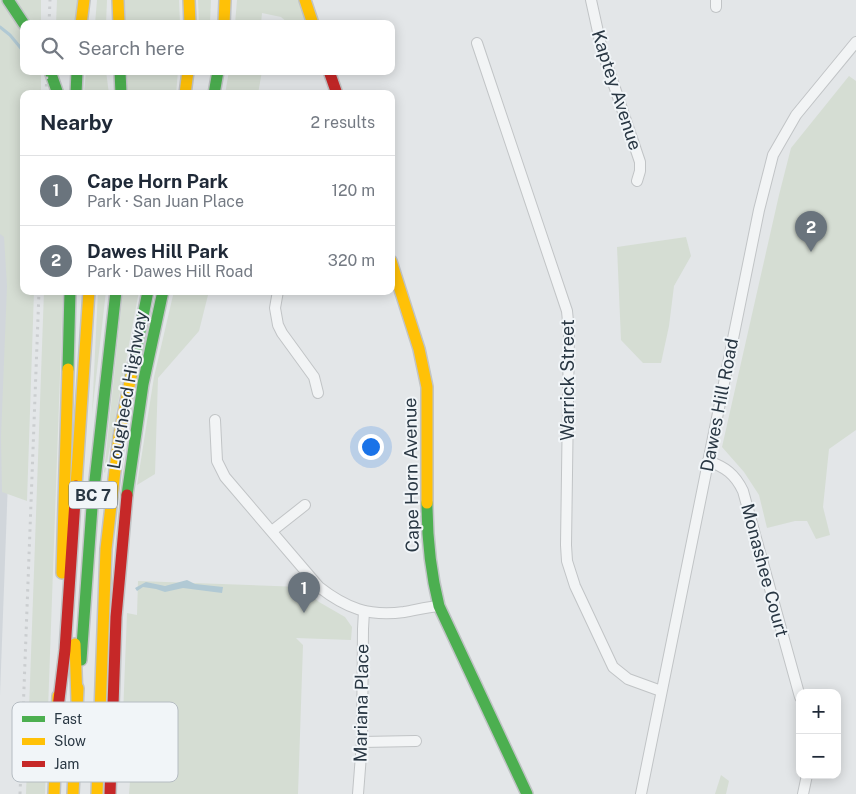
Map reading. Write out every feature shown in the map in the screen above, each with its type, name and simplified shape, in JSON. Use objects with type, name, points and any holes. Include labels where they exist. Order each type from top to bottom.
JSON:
[{"type":"main road","points":[[8,0],[21,20]]},
{"type":"main road","points":[[82,20],[84,0]]},
{"type":"main road","points":[[118,0],[119,20]]},
{"type":"main road","points":[[189,0],[190,20]]},
{"type":"main road","points":[[224,20],[225,0]]},
{"type":"main road","points":[[305,0],[312,20]]},
{"type":"main road","points":[[51,75],[57,90]]},
{"type":"main road","points":[[76,90],[77,75]]},
{"type":"main road","points":[[120,75],[121,90]]},
{"type":"main road","points":[[186,90],[187,75]]},
{"type":"main road","points":[[215,90],[217,75]]},
{"type":"main road","points":[[330,75],[336,90]]},
{"type":"main road","name":"Cape Horn Avenue","points":[[395,274],[419,350],[427,387],[426,534],[439,606],[527,794]]},
{"type":"main road","points":[[58,702],[68,414],[70,295]]},
{"type":"main road","points":[[59,702],[64,664],[90,295]]},
{"type":"main road","points":[[77,700],[76,625],[89,362],[90,295]]},
{"type":"main road","name":"Lougheed Highway","points":[[77,700],[92,507],[116,295]]},
{"type":"main road","points":[[100,702],[106,548],[119,436],[147,295]]},
{"type":"main road","name":"Lougheed Highway","points":[[114,702],[118,598],[124,519],[140,401],[162,295]]},
{"type":"street","name":"Kaptey Avenue","points":[[591,0],[602,50],[640,162],[637,181]]},
{"type":"street","name":"Dawes Hill Road","points":[[641,794],[758,210],[773,155],[796,115],[856,42]]},
{"type":"street","name":"Warrick Street","points":[[477,43],[567,311],[569,332],[566,545],[570,574],[613,667],[628,679],[661,691]]},
{"type":"street","points":[[277,295],[275,308],[278,325],[314,377],[318,393]]},
{"type":"street","points":[[214,420],[217,461],[225,477],[319,587],[337,600],[364,612],[404,612],[439,606]]},
{"type":"street","name":"Monashee Court","points":[[708,462],[728,470],[743,491],[798,689]]},
{"type":"street","points":[[272,531],[305,505]]},
{"type":"street","name":"Mariana Place","points":[[358,794],[362,742],[364,612]]},
{"type":"street","points":[[362,742],[416,741]]},
{"type":"street","points":[[803,794],[806,779]]},
{"type":"shaded area","points":[[0,0],[41,0],[41,20],[20,20],[20,75],[41,75],[41,90],[20,90],[20,295],[34,295],[27,501],[2,492],[1,437],[7,286],[4,237],[0,234]]},
{"type":"shaded area","points":[[57,0],[77,0],[75,20],[56,20]]},
{"type":"shaded area","points":[[97,0],[107,0],[106,20],[95,20]]},
{"type":"shaded area","points":[[125,0],[179,0],[180,20],[126,20]]},
{"type":"shaded area","points":[[198,0],[211,0],[210,20],[199,20]]},
{"type":"shaded area","points":[[237,0],[299,0],[305,20],[284,20],[281,17],[262,13],[261,20],[235,20]]},
{"type":"shaded area","points":[[86,75],[107,75],[108,90],[84,90]]},
{"type":"shaded area","points":[[127,75],[178,75],[176,90],[128,90]]},
{"type":"shaded area","points":[[228,75],[261,75],[259,90],[226,90]]},
{"type":"shaded area","points":[[849,76],[856,81],[856,430],[829,449],[823,507],[830,535],[816,539],[807,521],[795,521],[767,528],[759,495],[744,472],[722,447],[791,148]]},
{"type":"shaded area","points":[[0,225],[17,239],[0,695]]},
{"type":"shaded area","points":[[686,237],[691,256],[674,286],[669,326],[661,363],[643,363],[621,340],[617,247]]},
{"type":"shaded area","points":[[44,295],[63,295],[48,702],[29,702]]},
{"type":"shaded area","points":[[98,295],[106,295],[92,414]]},
{"type":"shaded area","points":[[123,295],[138,295],[105,473]]},
{"type":"shaded area","points":[[173,295],[208,295],[199,331],[158,378],[155,474],[137,485],[154,377]]},
{"type":"shaded area","points":[[138,581],[302,587],[319,602],[345,617],[352,627],[351,640],[296,638],[303,645],[298,794],[129,794],[130,782],[178,782],[178,702],[124,702],[127,613],[137,615]]},
{"type":"shaded area","points":[[721,775],[729,781],[726,794],[715,794]]},
{"type":"shaded area","points":[[26,782],[45,782],[45,794],[26,794]]},
{"type":"water","points":[[187,580],[195,584],[223,587],[222,593],[183,588],[165,592],[143,587],[137,591],[135,588],[146,582],[165,586]]},
{"type":"waterway","points":[[0,27],[20,47]]},
{"type":"railway","points":[[49,20],[50,0]]},
{"type":"railway","points":[[46,90],[47,75]]},
{"type":"railway","points":[[23,702],[39,295]]},
{"type":"railway","points":[[20,782],[20,794]]},
{"type":"traffic: fast","points":[[8,0],[21,20]]},
{"type":"traffic: fast","points":[[51,75],[57,90]]},
{"type":"traffic: fast","points":[[76,90],[77,75]]},
{"type":"traffic: fast","points":[[120,75],[121,90]]},
{"type":"traffic: fast","points":[[215,90],[217,75]]},
{"type":"traffic: fast","points":[[68,369],[70,295]]},
{"type":"traffic: fast","points":[[81,660],[92,507],[116,295]]},
{"type":"traffic: fast","points":[[131,376],[147,295]]},
{"type":"traffic: fast","points":[[127,495],[143,384],[162,295]]},
{"type":"traffic: fast","points":[[427,503],[430,555],[439,606],[527,794]]},
{"type":"traffic: slow","points":[[82,20],[84,0]]},
{"type":"traffic: slow","points":[[118,0],[119,20]]},
{"type":"traffic: slow","points":[[189,0],[190,20]]},
{"type":"traffic: slow","points":[[224,20],[225,0]]},
{"type":"traffic: slow","points":[[305,0],[312,20]]},
{"type":"traffic: slow","points":[[186,90],[187,75]]},
{"type":"traffic: slow","points":[[395,274],[419,349],[427,387],[427,503]]},
{"type":"traffic: slow","points":[[76,486],[89,295]]},
{"type":"traffic: slow","points":[[62,573],[68,369]]},
{"type":"traffic: slow","points":[[100,702],[106,549],[119,436],[131,376]]},
{"type":"traffic: slow","points":[[75,644],[77,700]]},
{"type":"traffic: slow","points":[[77,702],[78,688]]},
{"type":"traffic: slow","points":[[58,696],[58,702]]},
{"type":"traffic: slow","points":[[54,782],[54,794]]},
{"type":"traffic: slow","points":[[73,794],[74,782]]},
{"type":"traffic: slow","points":[[97,782],[97,794]]},
{"type":"traffic: jam","points":[[330,75],[336,90]]},
{"type":"traffic: jam","points":[[59,702],[65,650],[76,486]]},
{"type":"traffic: jam","points":[[113,702],[116,617],[127,495]]},
{"type":"traffic: jam","points":[[110,782],[110,794]]},
{"type":"place","name":"Dawes Hill Park","points":[[811,252]]},
{"type":"place","name":"Cape Horn Park","points":[[304,613]]}]
